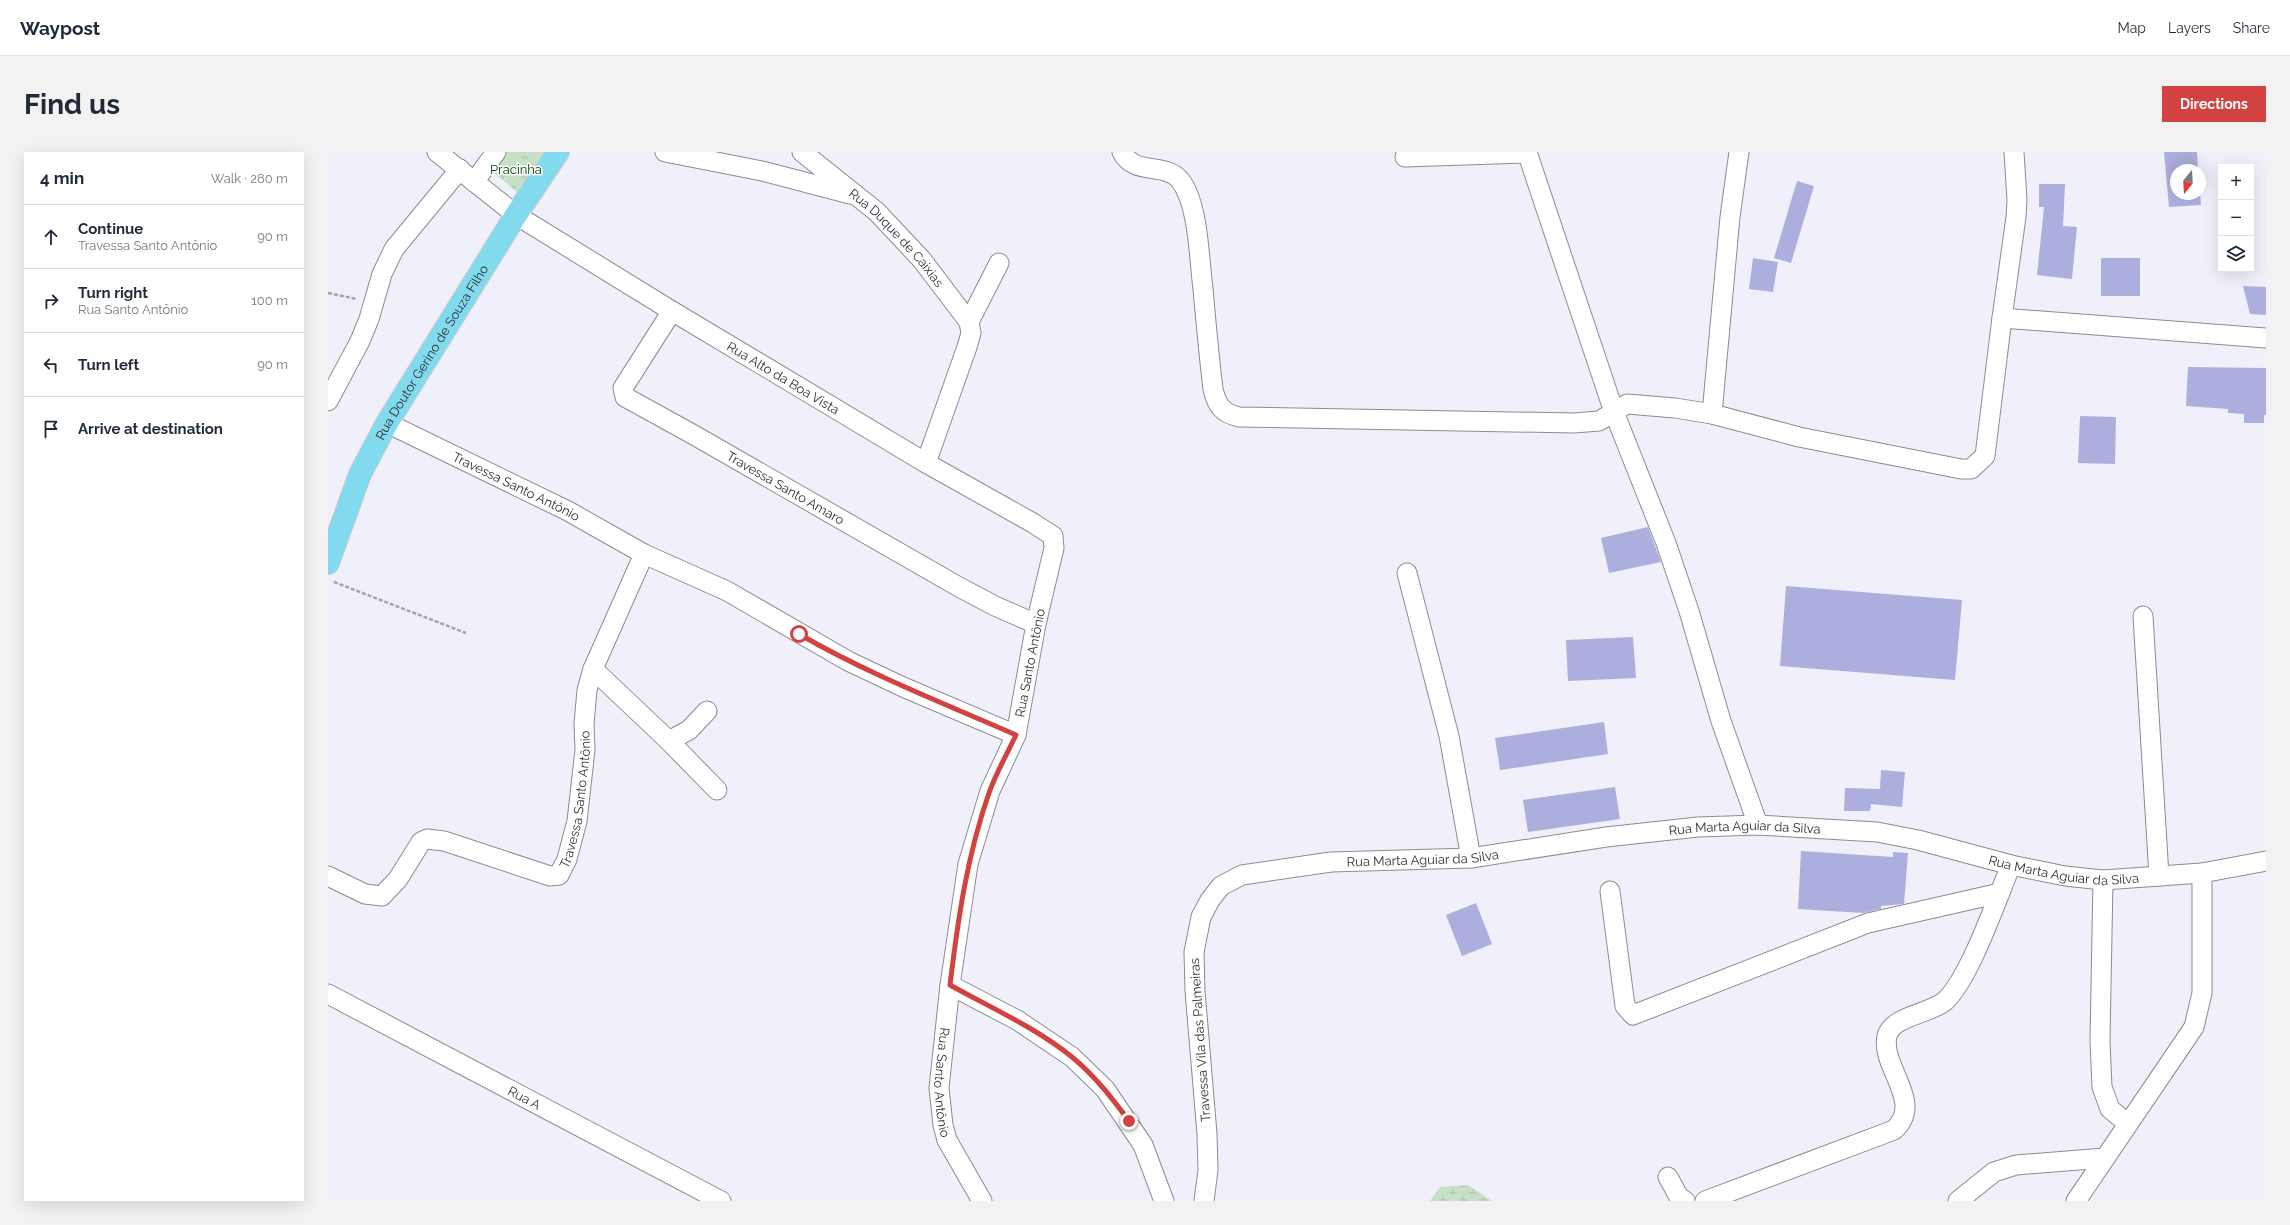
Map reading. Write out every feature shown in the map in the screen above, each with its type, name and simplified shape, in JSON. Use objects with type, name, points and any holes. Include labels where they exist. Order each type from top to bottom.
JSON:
[{"type":"main road","name":"Rua Doutor Gerino de Souza Filho","points":[[328,563],[360,474],[387,423],[516,215],[558,152]]},
{"type":"street","name":"Rua Alto da Boa Vista","points":[[437,152],[516,215],[672,311],[926,463],[1033,523],[1052,536]]},
{"type":"street","points":[[474,182],[496,152]]},
{"type":"street","points":[[665,152],[762,171],[855,195]]},
{"type":"street","name":"Rua Duque de Caixias","points":[[802,152],[877,212],[922,260],[970,329]]},
{"type":"street","points":[[1122,152],[1128,161],[1138,167],[1171,174],[1179,179],[1184,186],[1195,220],[1213,389],[1217,404],[1229,415],[1239,417],[1487,420],[1543,423],[1599,421],[1627,404],[1636,404],[1712,414],[1799,437],[1961,469],[1971,468],[1985,456],[2016,217],[2017,200],[2014,152]]},
{"type":"street","points":[[1712,414],[1730,217],[1739,152]]},
{"type":"street","points":[[1405,157],[1527,153],[1614,412],[1666,543],[1689,611],[1721,721],[1758,825]]},
{"type":"street","points":[[328,401],[360,341],[369,319],[382,274],[394,249],[460,169]]},
{"type":"street","points":[[926,463],[970,329],[999,263]]},
{"type":"street","name":"Travessa Santo Amaro","points":[[672,311],[623,388],[625,397],[694,434],[959,586],[996,606],[1036,624]]},
{"type":"street","points":[[2002,318],[2266,338]]},
{"type":"street","name":"Travessa Santo Antônio","points":[[387,423],[568,511],[644,554],[727,591],[848,661],[903,687],[1016,735]]},
{"type":"street","name":"Rua Santo Antônio","points":[[982,1201],[947,1140],[943,1125],[939,1088],[960,907],[973,844],[990,791],[1016,735],[1036,624],[1054,548],[1052,536]]},
{"type":"street","name":"Travessa Santo Antônio","points":[[328,876],[365,894],[382,896],[398,879],[420,844],[431,839],[444,841],[550,876],[559,875],[567,859],[577,821],[585,750],[585,705],[593,669],[644,554]]},
{"type":"street","points":[[1407,573],[1449,736],[1471,858]]},
{"type":"street","points":[[2143,616],[2159,876]]},
{"type":"street","points":[[593,669],[669,741],[717,790]]},
{"type":"street","points":[[669,741],[689,730],[707,711]]},
{"type":"street","name":"Rua Marta Aguiar da Silva","points":[[1221,886],[1242,875],[1331,862],[1471,858],[1606,837],[1698,827],[1758,825],[1877,832],[1918,840],[2065,876],[2103,880],[2202,873],[2266,861]]},
{"type":"street","points":[[1706,1201],[1894,1130],[1901,1123],[1905,1114],[1905,1102],[1888,1050],[1887,1036],[1896,1022],[1932,1009],[1953,992],[1973,954],[2011,864]]},
{"type":"street","points":[[2076,1201],[2127,1123],[2194,1027],[2202,993],[2202,873]]},
{"type":"street","points":[[2103,880],[2100,1041],[2102,1087],[2110,1109],[2127,1123]]},
{"type":"street","name":"Travessa Vila das Palmeiras","points":[[1204,1201],[1208,1170],[1207,1134],[1194,952],[1201,917],[1210,900],[1221,886]]},
{"type":"street","points":[[1610,891],[1625,1006],[1633,1015],[1868,923],[2000,893]]},
{"type":"street","points":[[950,985],[1023,1024],[1072,1057],[1105,1089],[1143,1145],[1164,1201]]},
{"type":"street","name":"Rua A","points":[[328,994],[721,1201]]},
{"type":"street","points":[[1958,1201],[1994,1172],[2016,1165],[2104,1158]]},
{"type":"street","points":[[1668,1177],[1679,1197],[1685,1201]]},
{"type":"path","points":[[328,293],[340,296]]},
{"type":"path","points":[[328,580],[466,633]]},
{"type":"green space","name":"Pracinha","points":[[502,152],[548,152],[519,194],[490,169]]},
{"type":"green space","points":[[1468,1185],[1492,1201],[1430,1201],[1440,1187]]},
{"type":"building","points":[[2164,152],[2197,152],[2198,164],[2170,164],[2170,200],[2201,200],[2201,205],[2169,207]]},
{"type":"building","points":[[1797,181],[1814,186],[1791,263],[1774,258]]},
{"type":"building","points":[[2039,184],[2065,184],[2063,226],[2077,227],[2072,279],[2037,275],[2044,207],[2039,207]]},
{"type":"building","points":[[1753,258],[1778,262],[1773,292],[1749,289]]},
{"type":"building","points":[[2101,258],[2140,258],[2140,296],[2101,296]]},
{"type":"building","points":[[2243,286],[2266,287],[2266,315],[2250,314]]},
{"type":"building","points":[[2188,367],[2266,368],[2266,415],[2264,415],[2264,423],[2244,423],[2244,414],[2228,413],[2228,409],[2186,406]]},
{"type":"building","points":[[2080,416],[2116,417],[2115,464],[2078,463]]},
{"type":"building","points":[[1648,527],[1661,562],[1609,573],[1601,538]]},
{"type":"building","points":[[1786,586],[1962,600],[1955,680],[1780,666]]},
{"type":"building","points":[[1633,637],[1636,678],[1568,681],[1566,640]]},
{"type":"building","points":[[1604,722],[1608,754],[1500,770],[1495,738]]},
{"type":"building","points":[[1881,770],[1905,772],[1902,807],[1871,804],[1870,811],[1844,811],[1845,788],[1880,789]]},
{"type":"building","points":[[1615,787],[1620,819],[1528,832],[1523,800]]},
{"type":"building","points":[[1801,851],[1893,857],[1893,852],[1908,853],[1904,904],[1881,906],[1881,909],[1863,913],[1798,909]]},
{"type":"building","points":[[1476,903],[1492,944],[1462,956],[1446,915]]},
{"type":"route","points":[[799,634],[848,661],[903,687],[1016,735],[990,791],[973,844],[960,907],[950,985],[1017,1020],[1072,1057],[1105,1089],[1129,1121]]}]
